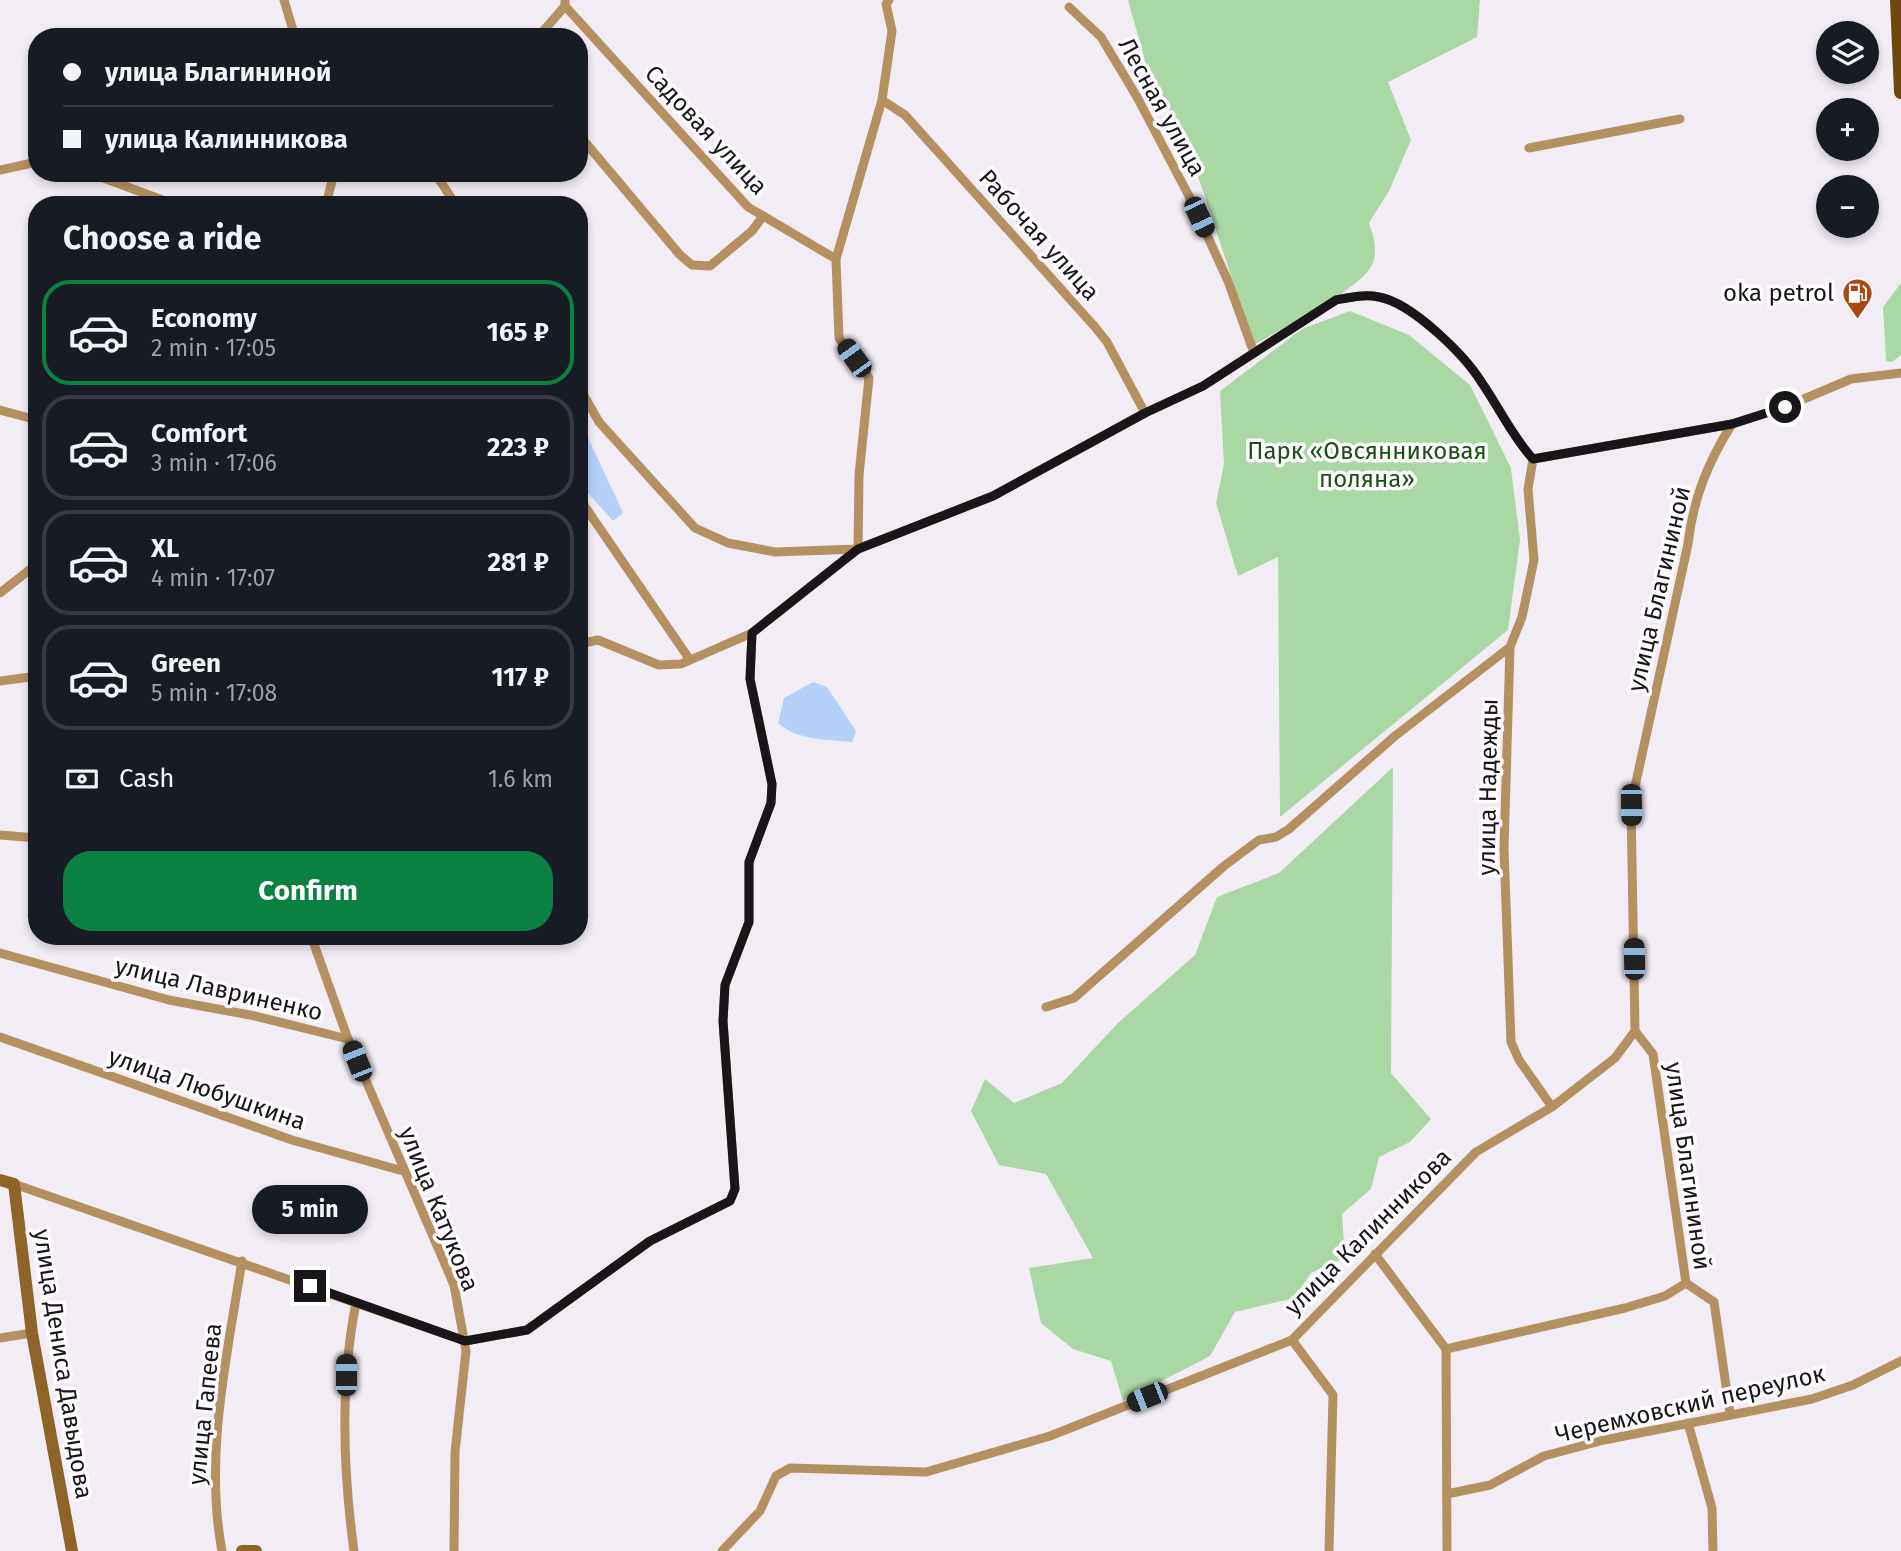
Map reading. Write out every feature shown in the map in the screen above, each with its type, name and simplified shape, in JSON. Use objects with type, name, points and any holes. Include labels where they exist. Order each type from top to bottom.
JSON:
[{"type":"main road","points":[[1897,0],[1901,92]]},
{"type":"main road","points":[[0,1180],[13,1184]]},
{"type":"main road","name":"улица Дениса Давыдова","points":[[13,1184],[32,1333],[72,1551]]},
{"type":"main road","points":[[242,1551],[257,1551]]},
{"type":"street","points":[[284,0],[292,28]]},
{"type":"street","points":[[858,549],[859,475],[869,378],[839,338],[836,259],[882,100],[892,31],[886,1]]},
{"type":"street","points":[[545,28],[565,3]]},
{"type":"street","name":"Садовая улица","points":[[565,3],[587,28]]},
{"type":"street","name":"Лесная улица","points":[[1069,7],[1101,37],[1137,97],[1189,196],[1228,281],[1254,353]]},
{"type":"street","name":"Садовая улица","points":[[588,29],[748,207],[836,259]]},
{"type":"street","name":"Рабочая улица","points":[[882,100],[905,115],[1095,327],[1107,342],[1145,413]]},
{"type":"street","points":[[1529,148],[1680,120]]},
{"type":"street","points":[[588,146],[680,255],[692,265],[710,266],[752,231],[763,216]]},
{"type":"street","points":[[0,170],[28,164]]},
{"type":"street","points":[[114,182],[152,196]]},
{"type":"street","points":[[588,642],[598,640],[659,665],[681,664],[752,633],[858,549],[993,496],[1145,413],[1197,389],[1336,300],[1358,296],[1382,297],[1409,310],[1428,325],[1470,368],[1517,442],[1533,459],[1732,424],[1785,407],[1851,379],[1901,373]]},
{"type":"street","points":[[588,403],[599,422],[695,528],[728,543],[775,552],[858,549]]},
{"type":"street","points":[[0,410],[28,418]]},
{"type":"street","name":"улица Благининой","points":[[1447,1349],[1625,1308],[1664,1296],[1686,1283],[1653,1054],[1635,1031],[1631,805],[1688,544],[1692,508],[1714,452],[1732,424]]},
{"type":"street","name":"улица Надежды","points":[[1533,459],[1528,489],[1534,559],[1522,617],[1510,647],[1504,849],[1511,1042],[1519,1059],[1552,1107]]},
{"type":"street","points":[[588,511],[690,660]]},
{"type":"street","points":[[0,593],[28,571]]},
{"type":"street","points":[[13,1184],[242,1261],[465,1341],[527,1330],[650,1241],[730,1201],[735,1189],[723,1021],[725,985],[749,922],[749,862],[771,803],[772,784],[750,679],[752,633]]},
{"type":"street","points":[[1046,1007],[1074,998],[1224,866],[1259,840],[1276,837],[1289,829],[1395,736],[1510,647]]},
{"type":"street","points":[[0,681],[28,677]]},
{"type":"street","points":[[0,835],[28,837]]},
{"type":"street","name":"улица Катукова","points":[[314,945],[348,1039],[454,1285],[465,1341],[455,1452],[454,1551]]},
{"type":"street","name":"улица Лавриненко","points":[[0,953],[169,1000],[256,1016],[348,1039]]},
{"type":"street","name":"улица Калинникова","points":[[722,1551],[760,1511],[776,1476],[790,1468],[926,1472],[1050,1436],[1292,1339],[1476,1152],[1552,1107],[1615,1058],[1635,1031]]},
{"type":"street","name":"улица Любушкина","points":[[0,1037],[292,1140],[403,1171]]},
{"type":"street","points":[[1375,1255],[1447,1349],[1447,1551]]},
{"type":"street","name":"улица Гапеева","points":[[222,1551],[214,1504],[224,1379],[242,1261]]},
{"type":"street","points":[[1686,1283],[1714,1302],[1730,1414]]},
{"type":"street","points":[[354,1551],[347,1499],[346,1350],[356,1303]]},
{"type":"street","points":[[0,1338],[32,1333]]},
{"type":"street","points":[[1292,1339],[1333,1395],[1329,1551]]},
{"type":"street","name":"Черемховский переулок","points":[[1447,1494],[1490,1485],[1544,1457],[1824,1395],[1901,1362]]},
{"type":"street","points":[[1688,1423],[1712,1508],[1713,1551]]},
{"type":"green space","points":[[1128,0],[1480,0],[1477,37],[1388,82],[1411,140],[1389,191],[1369,223],[1375,249],[1372,265],[1365,275],[1336,297],[1254,345],[1187,143],[1148,71]]},
{"type":"green space","points":[[1901,283],[1901,355],[1892,362],[1886,361],[1883,307]]},
{"type":"green space","name":"Парк «Овсянниковая поляна»","points":[[1350,311],[1409,335],[1470,385],[1511,468],[1520,540],[1508,630],[1280,817],[1278,557],[1238,576],[1216,503],[1224,464],[1220,391],[1302,329]]},
{"type":"green space","points":[[1393,767],[1391,1073],[1431,1119],[1410,1142],[1379,1157],[1371,1189],[1342,1214],[1345,1258],[1311,1273],[1294,1298],[1235,1312],[1210,1356],[1123,1401],[1111,1361],[1073,1349],[1041,1323],[1029,1268],[1093,1258],[1046,1174],[999,1165],[971,1111],[985,1079],[1014,1103],[1062,1083],[1118,1023],[1195,955],[1217,897],[1279,873]]},
{"type":"water","points":[[588,437],[623,513],[613,521],[588,493]]},
{"type":"water","points":[[813,682],[827,687],[856,731],[852,742],[804,736],[778,723],[784,698]]},
{"type":"place","name":"oka petrol","points":[[1857,320]]},
{"type":"route","points":[[310,1286],[465,1341],[516,1334],[527,1330],[650,1241],[730,1201],[735,1189],[723,1021],[725,985],[749,922],[749,862],[771,803],[772,784],[750,679],[752,633],[858,549],[993,496],[1145,413],[1203,386],[1336,300],[1358,296],[1382,297],[1409,310],[1428,325],[1481,381],[1517,442],[1533,459],[1732,424],[1785,407]]}]
